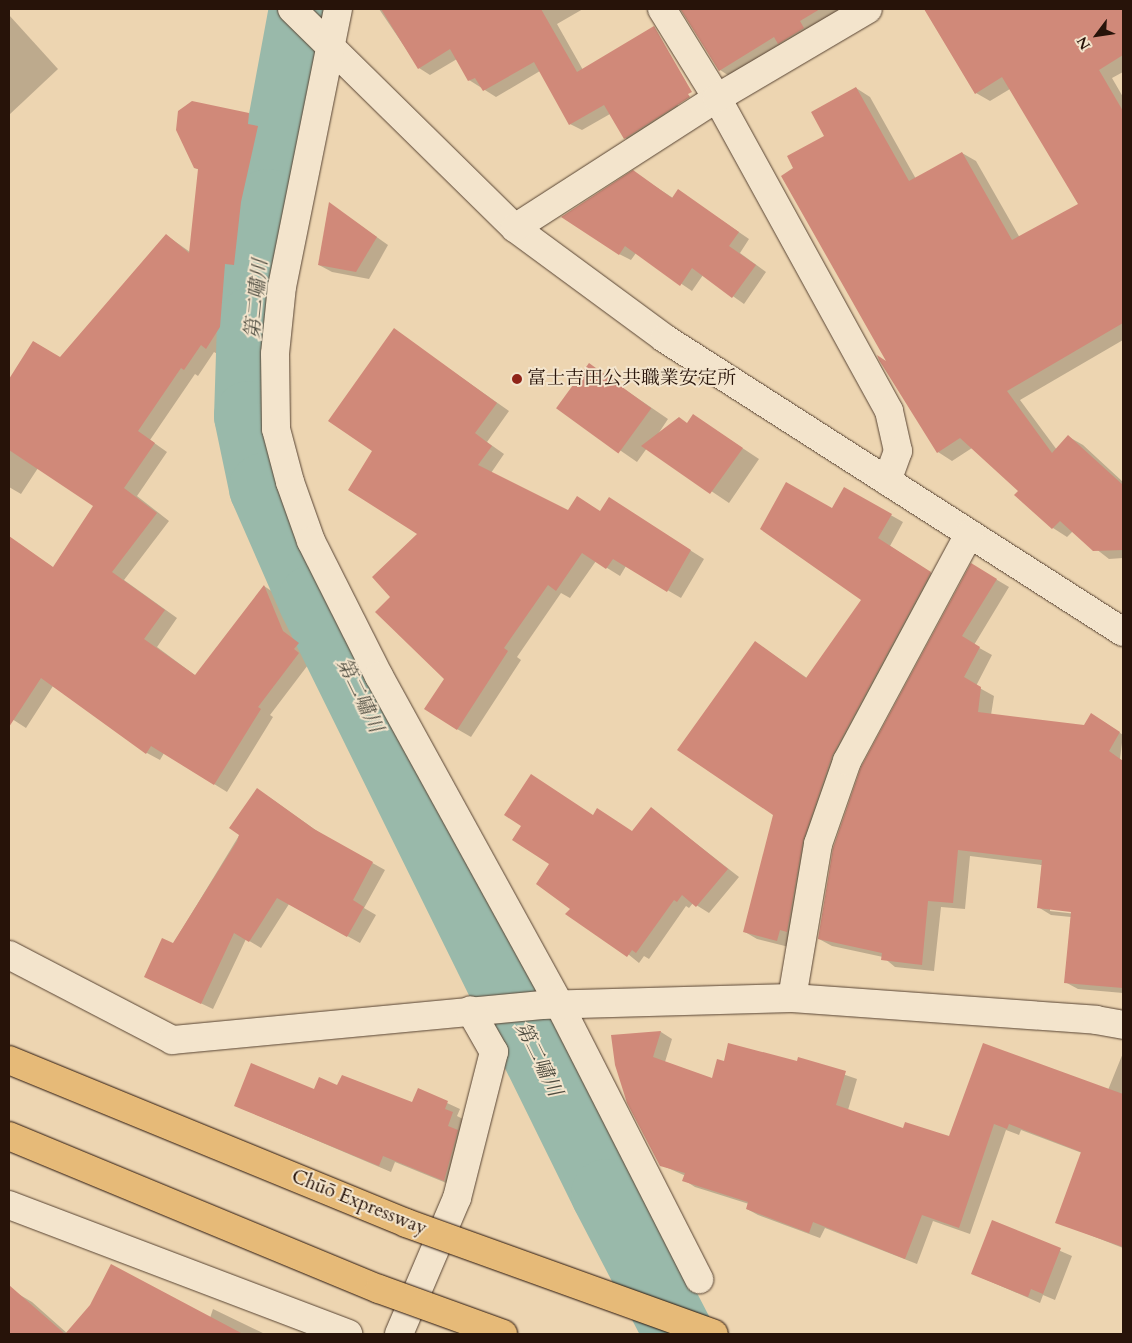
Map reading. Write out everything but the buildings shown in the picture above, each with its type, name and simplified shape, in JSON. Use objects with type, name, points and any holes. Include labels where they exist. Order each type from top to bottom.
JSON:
[{"type":"highway","name":"Chūō Expressway","points":[[9,1060],[406,1223],[714,1334]]},
{"type":"highway","points":[[9,1136],[379,1289],[503,1334]]},
{"type":"street","points":[[292,9],[515,228],[664,338],[1123,632]]},
{"type":"street","points":[[338,9],[321,36],[282,286],[275,354],[276,428],[290,482],[311,541],[379,676],[550,1004],[699,1279]]},
{"type":"street","points":[[662,9],[717,98],[889,411],[898,451],[887,481]]},
{"type":"street","points":[[515,228],[717,98],[868,9]]},
{"type":"street","points":[[792,998],[818,844],[847,761],[969,534]]},
{"type":"street","points":[[9,955],[172,1040],[550,1004],[792,998],[1096,1020],[1123,1025]]},
{"type":"street","points":[[399,1334],[457,1198],[494,1052],[483,1009]]},
{"type":"street","points":[[9,1205],[348,1334]]},
{"type":"waterway","name":"第二嘯川","points":[[304,9],[268,204],[252,322],[249,416],[264,488],[313,600],[606,1194],[679,1334]]},
{"type":"place","name":"富士吉田公共職業安定所","points":[[517,379]]}]
